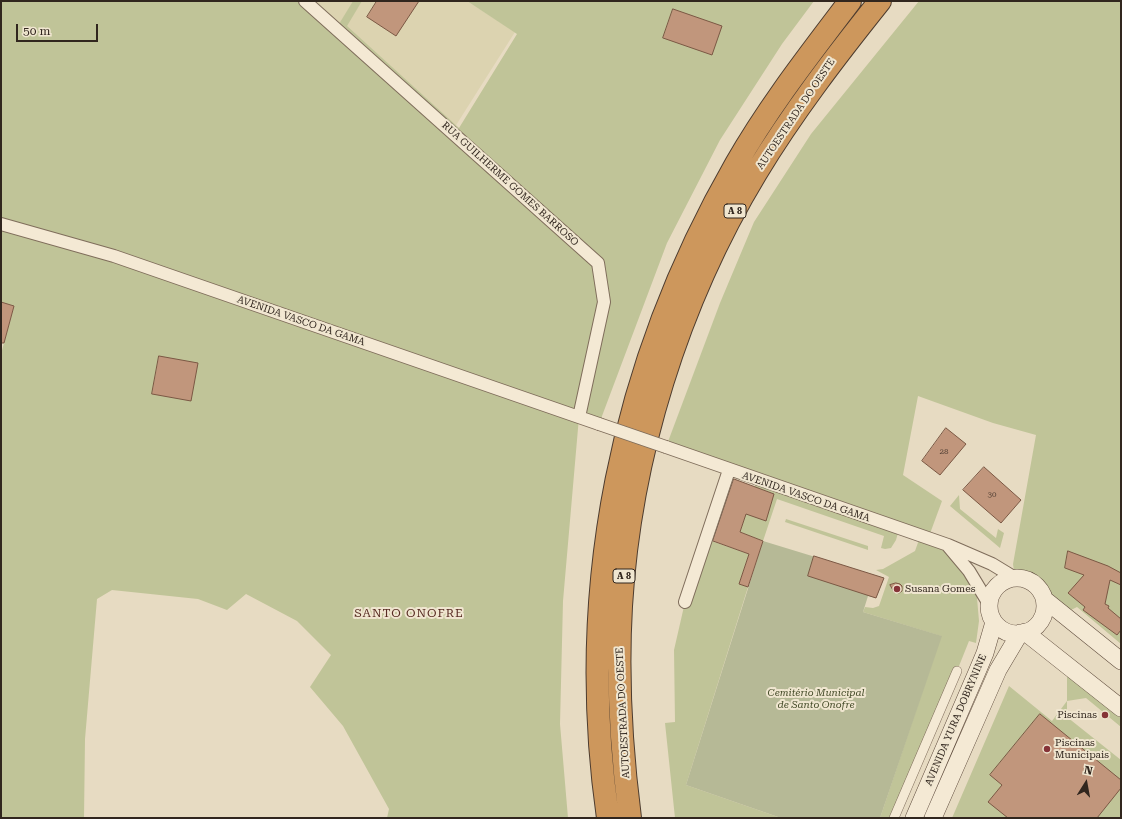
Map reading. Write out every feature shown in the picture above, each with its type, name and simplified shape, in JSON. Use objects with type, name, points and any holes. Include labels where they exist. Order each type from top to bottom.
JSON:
[{"type":"highway","name":"A 8","points":[[608,818],[602,766],[598,668],[602,577],[607,530],[615,485],[629,421],[644,370],[676,283],[716,200],[734,168],[775,103],[850,1]]},
{"type":"highway","name":"AUTOESTRADA DO OESTE","points":[[630,818],[620,695],[619,651],[621,604],[632,510],[652,421],[665,376],[694,297],[733,214],[755,175],[783,130],[810,91],[880,1]]},
{"type":"main road","points":[[1021,578],[1033,583],[1042,593],[1044,599],[1045,607],[1043,616],[1039,623],[1033,629],[1022,633],[1005,631],[994,622],[991,616],[989,604],[990,596],[1000,583],[1007,580],[1021,578]]},
{"type":"main road","points":[[1044,599],[1121,662]]},
{"type":"main road","name":"AVENIDA YURA DOBRYNINE","points":[[914,818],[985,653],[994,622]]},
{"type":"main road","points":[[1022,633],[1121,708]]},
{"type":"main road","name":"AVENIDA YURA DOBRYNINE","points":[[933,818],[998,670],[1022,633]]},
{"type":"street","name":"RUA GUILHERME GOMES BARROSO","points":[[304,1],[598,263],[604,302],[579,417]]},
{"type":"street","name":"AVENIDA VASCO DA GAMA","points":[[1,224],[114,256],[948,545],[992,564],[1015,578]]},
{"type":"street","points":[[685,602],[729,470]]},
{"type":"street","points":[[948,545],[968,571],[989,604]]},
{"type":"street","points":[[894,818],[957,671]]},
{"type":"shaded area","points":[[305,1],[353,1],[337,30]]},
{"type":"shaded area","points":[[362,1],[467,1],[515,32],[453,130],[343,29]]},
{"type":"green space","points":[[1,1],[305,1],[336,29],[353,1],[362,1],[347,26],[459,128],[517,34],[467,1],[814,1],[782,44],[720,140],[667,243],[599,424],[579,417],[563,601],[560,724],[568,818],[387,818],[389,809],[343,726],[310,687],[331,655],[297,621],[246,594],[227,610],[198,599],[112,590],[97,599],[85,739],[84,818],[1,818],[1,354],[14,306],[1,302]]},
{"type":"green space","points":[[919,1],[1121,1],[1121,644],[1077,607],[1063,614],[1033,583],[1021,578],[1015,578],[1013,564],[1036,435],[993,423],[918,396],[903,475],[942,501],[928,539],[948,545],[986,600],[977,598],[979,621],[976,643],[969,641],[894,818],[880,818],[941,636],[863,612],[865,607],[873,608],[879,606],[889,577],[876,570],[883,569],[915,551],[920,537],[899,529],[896,540],[891,548],[881,548],[884,536],[777,499],[763,541],[740,532],[757,479],[666,447],[720,303],[754,222],[811,134]]},
{"type":"green space","points":[[959,495],[960,509],[996,538],[998,529],[1004,533],[1000,548],[950,506]]},
{"type":"green space","points":[[786,519],[868,546],[868,550],[785,522]]},
{"type":"green space","points":[[706,539],[749,554],[739,584],[748,587],[686,785],[781,818],[675,818],[665,723],[675,722],[674,650],[685,602]]},
{"type":"green space","name":"Cemitério Municipal de Santo Onofre","points":[[763,541],[884,578],[876,598],[868,596],[863,612],[942,636],[880,818],[781,818],[686,785]]},
{"type":"green space","points":[[1067,666],[1121,708],[1121,727],[1086,698],[1067,701]]},
{"type":"green space","name":"Piscinas Municipais","points":[[1009,686],[1052,721],[1067,701],[1067,717],[1121,760],[1121,818],[952,818]]},
{"type":"building","points":[[377,1],[419,1],[396,36],[367,17]]},
{"type":"building","points":[[673,9],[722,26],[712,55],[663,38]]},
{"type":"building","points":[[1,302],[14,306],[4,343],[1,343]]},
{"type":"building","points":[[159,356],[198,363],[191,401],[152,394]]},
{"type":"building","points":[[946,428],[966,444],[940,475],[922,461]]},
{"type":"building","points":[[984,467],[1021,500],[1001,523],[963,490]]},
{"type":"building","points":[[734,479],[774,494],[766,521],[746,514],[740,532],[763,541],[748,587],[739,584],[749,554],[713,541]]},
{"type":"building","points":[[1068,551],[1108,566],[1121,573],[1121,585],[1110,580],[1105,604],[1109,606],[1108,608],[1121,619],[1121,630],[1117,635],[1083,610],[1085,607],[1068,593],[1084,575],[1065,568]]},
{"type":"building","points":[[814,556],[884,578],[876,598],[808,576]]},
{"type":"building","name":"Susana Gomes","points":[[896,583],[902,586],[902,591],[899,593],[894,592],[890,585]]},
{"type":"building","name":"Piscinas Municipais","points":[[1040,714],[1121,780],[1121,788],[1097,818],[1008,818],[988,802],[1002,785],[990,775]]},
{"type":"place","name":"Susana Gomes","points":[[897,589]]},
{"type":"place","name":"Piscinas","points":[[1105,715]]},
{"type":"place","name":"Piscinas Municipais","points":[[1047,749]]},
{"type":"district","name":"SANTO ONOFRE","points":[[409,613]]}]
